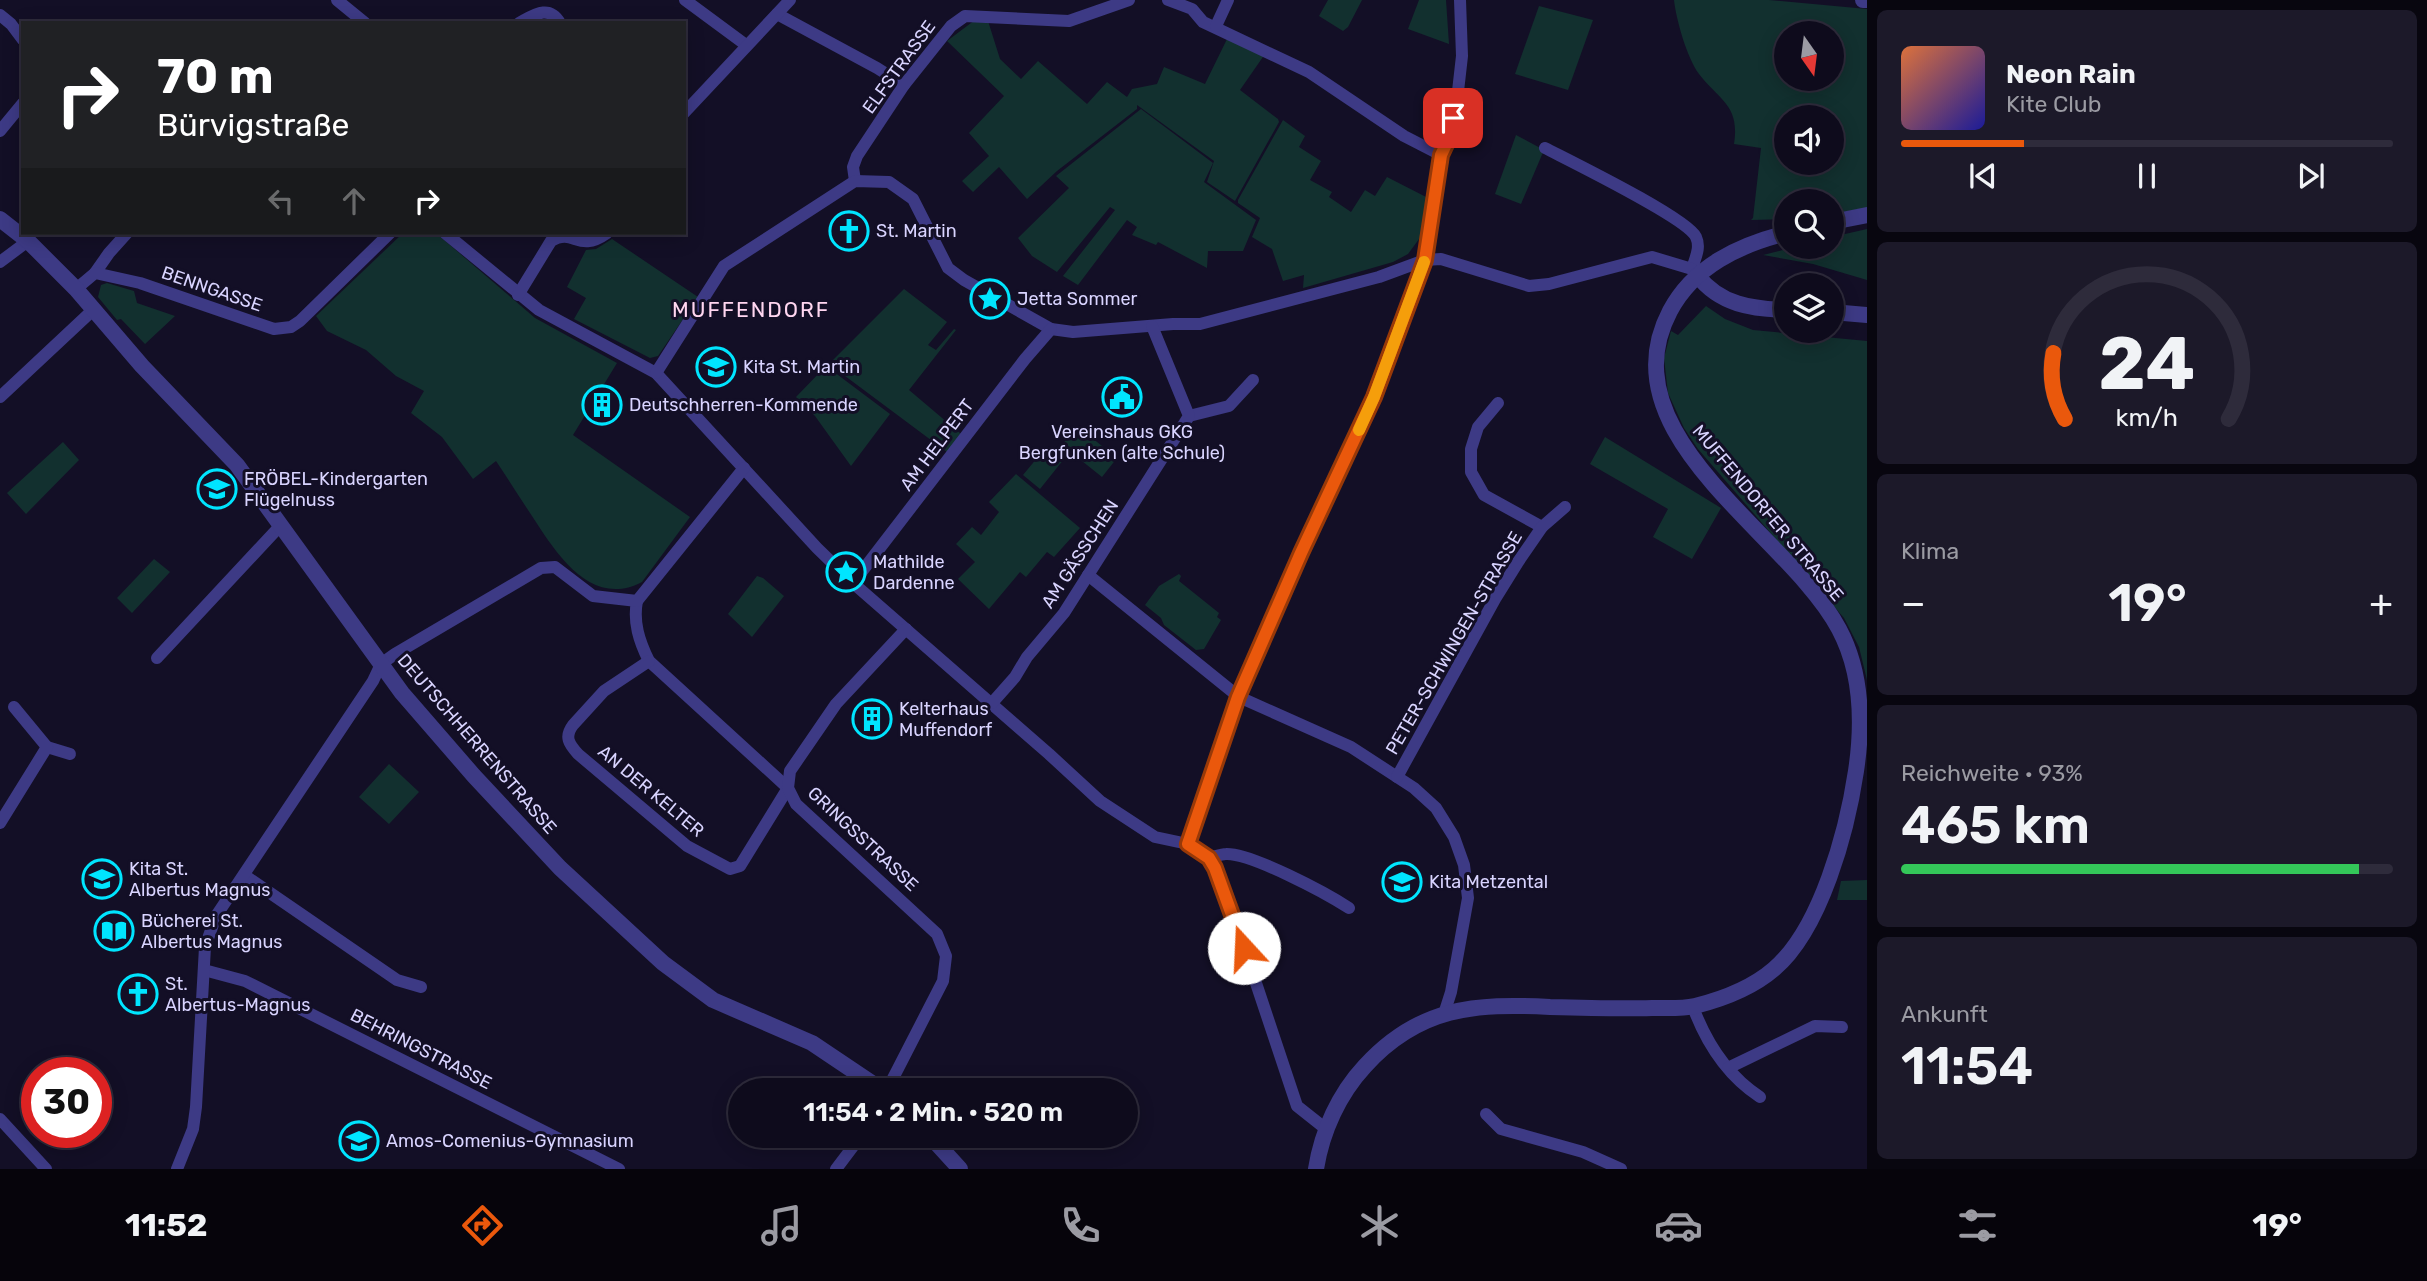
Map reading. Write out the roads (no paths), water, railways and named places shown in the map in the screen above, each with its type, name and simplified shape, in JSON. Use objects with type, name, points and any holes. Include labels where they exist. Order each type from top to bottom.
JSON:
[{"type":"street","points":[[337,0],[363,21]]},
{"type":"street","points":[[685,0],[746,45]]},
{"type":"street","points":[[686,111],[790,0]]},
{"type":"street","name":"ELFSTRASSE","points":[[855,181],[853,167],[858,156],[904,85],[951,26],[965,16],[1069,21],[1129,0]]},
{"type":"street","points":[[1167,0],[1192,9],[1203,22],[1309,72],[1404,136],[1441,155]]},
{"type":"street","points":[[1216,26],[1228,0]]},
{"type":"street","points":[[1188,844],[1238,697],[1374,397],[1425,260],[1441,155],[1450,136],[1457,100],[1462,56],[1460,0]]},
{"type":"street","points":[[522,21],[538,12],[548,12],[555,15],[558,21]]},
{"type":"street","points":[[777,14],[904,85]]},
{"type":"street","points":[[0,15],[11,23],[21,37]]},
{"type":"street","points":[[0,131],[21,105]]},
{"type":"street","points":[[1545,148],[1635,195],[1688,228],[1696,236],[1698,249],[1695,272]]},
{"type":"street","points":[[656,373],[724,266],[855,181],[889,182],[913,199],[948,268],[964,280],[1051,329],[1073,332],[1200,324],[1379,276],[1425,260],[1441,258],[1529,286],[1549,284],[1652,257],[1695,272],[1704,284],[1719,296],[1740,306],[1774,310]]},
{"type":"street","points":[[1844,220],[1867,215]]},
{"type":"street","name":"DEUTSCHHERRENSTRASSE","points":[[0,219],[76,289],[237,465],[402,693],[560,868],[663,964],[713,1000],[812,1043],[863,1078]]},
{"type":"street","points":[[76,289],[95,273],[108,253],[125,235]]},
{"type":"street","name":"BENNGASSE","points":[[95,273],[140,283],[274,329],[282,328],[300,321],[388,235]]},
{"type":"street","points":[[447,235],[538,310],[656,373],[817,548],[853,583],[1100,801],[1155,837],[1188,844],[1209,858],[1241,938],[1297,1107],[1326,1129]]},
{"type":"street","points":[[518,295],[551,241],[567,236],[584,243],[604,235]]},
{"type":"street","name":"MUFFENDORFER STRASSE","points":[[1316,1169],[1326,1129],[1356,1075],[1380,1049],[1410,1027],[1472,1007],[1515,1004],[1629,1009],[1693,1006],[1746,988],[1775,968],[1798,941],[1817,906],[1839,847],[1856,772],[1861,725],[1851,655],[1839,628],[1819,598],[1716,485],[1678,438],[1664,410],[1656,383],[1656,354],[1663,326],[1695,272],[1745,246],[1774,237]]},
{"type":"street","points":[[0,262],[28,242]]},
{"type":"street","points":[[0,397],[93,310]]},
{"type":"street","points":[[1844,313],[1867,315]]},
{"type":"street","points":[[1152,326],[1189,416],[1229,406],[1253,380]]},
{"type":"street","name":"AM HELPERT","points":[[853,583],[1051,329]]},
{"type":"street","name":"PETER-SCHWINGEN-STRASSE","points":[[1498,403],[1478,427],[1471,449],[1471,472],[1485,495],[1542,527]]},
{"type":"street","name":"AM GÄSSCHEN","points":[[992,703],[1064,613],[1189,416]]},
{"type":"street","points":[[744,468],[637,601],[634,615],[641,645],[649,660],[788,789]]},
{"type":"street","name":"PETER-SCHWINGEN-STRASSE","points":[[1396,777],[1495,599],[1542,527],[1564,508]]},
{"type":"street","points":[[157,658],[281,525]]},
{"type":"street","points":[[177,1169],[193,1129],[196,1107],[205,947],[209,931],[216,916],[382,664],[394,654],[541,568],[555,567],[593,596],[637,601]]},
{"type":"street","points":[[1088,575],[1238,697],[1351,747],[1414,788],[1436,808],[1454,837],[1464,865],[1468,898],[1451,992],[1444,1014]]},
{"type":"street","name":"GRINGSSTRASSE","points":[[893,1078],[943,981],[946,956],[937,933],[796,804],[788,789],[790,771],[822,722],[906,629]]},
{"type":"street","name":"AN DER KELTER","points":[[649,660],[604,691],[573,725],[567,738],[578,754],[687,846],[730,869],[740,866],[788,789]]},
{"type":"street","points":[[15,707],[47,747],[70,754]]},
{"type":"street","points":[[0,824],[47,747]]},
{"type":"street","points":[[1209,858],[1226,854],[1241,856],[1293,877],[1349,908]]},
{"type":"street","points":[[244,875],[397,980],[421,988]]},
{"type":"street","name":"BEHRINGSTRASSE","points":[[204,970],[245,981],[619,1169]]},
{"type":"street","points":[[1693,1006],[1703,1033],[1728,1068],[1745,1087],[1760,1097]]},
{"type":"street","points":[[1728,1068],[1815,1026],[1842,1027]]},
{"type":"street","points":[[1486,1114],[1501,1129],[1583,1152],[1621,1169]]},
{"type":"street","points":[[0,1119],[46,1169]]},
{"type":"street","points":[[836,1169],[852,1148]]},
{"type":"street","points":[[941,1148],[960,1169]]},
{"type":"place","name":"St. Martin","points":[[849,231]]},
{"type":"place","name":"Jetta Sommer","points":[[990,299]]},
{"type":"place","name":"Kita St. Martin","points":[[716,367]]},
{"type":"place","name":"Vereinshaus GKG Bergfunken (alte Schule)","points":[[1122,397]]},
{"type":"place","name":"Deutschherren-Kommende","points":[[602,405]]},
{"type":"place","name":"FRÖBEL-Kindergarten Flügelnuss","points":[[217,489]]},
{"type":"place","name":"Mathilde Dardenne","points":[[846,572]]},
{"type":"place","name":"Kelterhaus Muffendorf","points":[[872,719]]},
{"type":"place","name":"Kita St. Albertus Magnus","points":[[102,879]]},
{"type":"place","name":"Kita Metzental","points":[[1402,882]]},
{"type":"place","name":"Bücherei St. Albertus Magnus","points":[[114,931]]},
{"type":"place","name":"St. Albertus-Magnus","points":[[138,994]]},
{"type":"place","name":"Amos-Comenius-Gymnasium","points":[[359,1141]]},
{"type":"district","name":"MUFFENDORF","points":[[751,309]]}]
